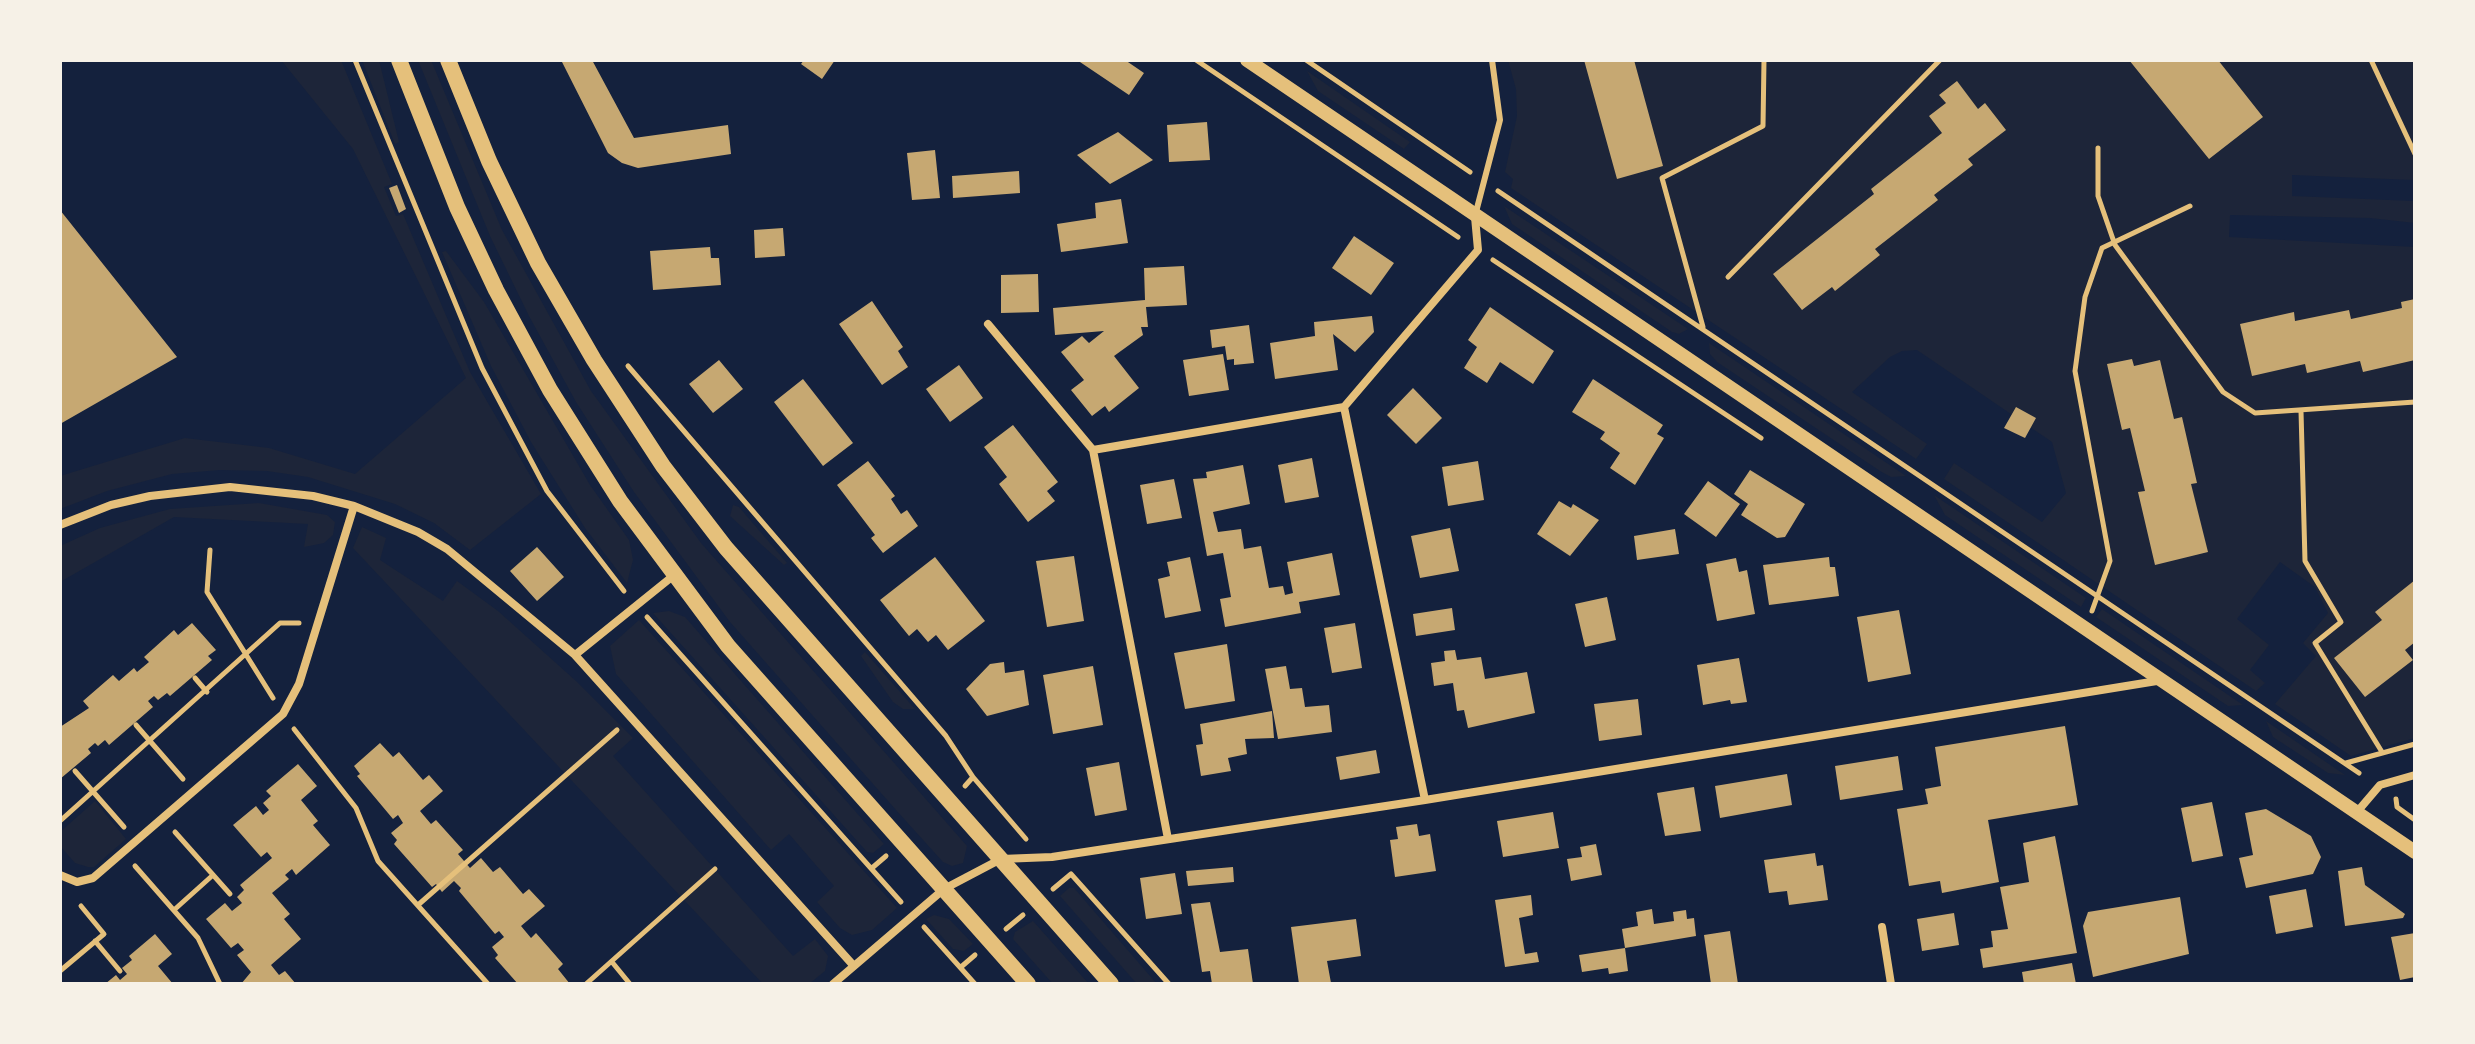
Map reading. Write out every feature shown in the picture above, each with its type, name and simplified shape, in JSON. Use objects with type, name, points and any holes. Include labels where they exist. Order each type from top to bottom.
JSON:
[{"type":"main road","points":[[399,60],[457,207],[528,351],[593,461],[673,576],[728,646],[1028,984]]},
{"type":"main road","points":[[448,60],[494,173],[538,263],[594,360],[663,466],[734,558],[1111,984]]},
{"type":"street","points":[[1247,60],[1475,217],[1892,494],[2415,852]]},
{"type":"street","points":[[1093,450],[1344,407],[1478,250],[1475,217]]},
{"type":"street","points":[[988,324],[1093,450],[1168,839]]},
{"type":"street","points":[[1344,407],[1425,800]]},
{"type":"street","points":[[60,525],[111,505],[192,489],[269,489],[354,506],[418,532],[447,549],[575,655],[633,716],[853,965]]},
{"type":"street","points":[[60,875],[69,881],[86,881],[283,714],[299,684],[354,506]]},
{"type":"street","points":[[575,655],[673,576]]},
{"type":"street","points":[[833,984],[944,889],[1001,859],[1052,857],[1425,800],[2163,680]]},
{"type":"street","points":[[2357,812],[2380,785],[2415,775]]},
{"type":"street","points":[[1882,927],[1891,984]]},
{"type":"lane","points":[[1475,217],[1500,120],[1492,60]]},
{"type":"path","points":[[355,60],[482,368],[547,491],[636,605],[975,984]]},
{"type":"path","points":[[1196,60],[1767,443]]},
{"type":"path","points":[[1306,60],[2359,773]]},
{"type":"path","points":[[1703,327],[1662,178],[1763,126],[1764,60]]},
{"type":"path","points":[[1728,277],[1940,60]]},
{"type":"path","points":[[2371,60],[2415,154]]},
{"type":"path","points":[[2098,148],[2098,196],[2115,245],[2223,392],[2255,413],[2415,402]]},
{"type":"path","points":[[2090,613],[2100,596],[2110,561],[2075,371],[2085,297],[2102,248],[2115,245],[2190,206]]},
{"type":"path","points":[[626,364],[946,736],[973,777],[1030,843],[1071,874],[1169,984]]},
{"type":"path","points":[[2301,411],[2305,561],[2341,622],[2313,641],[2382,752]]},
{"type":"path","points":[[210,550],[207,592],[283,714],[356,808],[378,861],[488,984]]},
{"type":"path","points":[[60,821],[247,656],[280,623],[318,622]]},
{"type":"path","points":[[195,678],[207,692]]},
{"type":"path","points":[[418,905],[633,716]]},
{"type":"path","points":[[136,725],[194,792]]},
{"type":"path","points":[[2345,763],[2415,744]]},
{"type":"path","points":[[75,771],[131,834],[134,865],[198,938],[220,984]]},
{"type":"path","points":[[961,789],[973,777]]},
{"type":"path","points":[[2395,795],[2397,807],[2415,820]]},
{"type":"path","points":[[173,829],[230,894]]},
{"type":"path","points":[[872,868],[890,852]]},
{"type":"path","points":[[586,984],[715,869]]},
{"type":"path","points":[[1053,889],[1071,874]]},
{"type":"path","points":[[174,910],[213,875]]},
{"type":"path","points":[[60,971],[104,934],[81,906]]},
{"type":"path","points":[[1006,929],[1026,912]]},
{"type":"path","points":[[95,941],[120,971]]},
{"type":"path","points":[[961,967],[978,953]]},
{"type":"path","points":[[612,962],[630,984]]},
{"type":"shaded area","points":[[281,60],[341,60],[392,184],[384,187],[396,216],[403,214],[470,372],[541,494],[470,550],[434,523],[395,504],[308,477],[267,471],[220,470],[172,474],[107,491],[60,509],[60,476],[185,438],[269,448],[355,474],[466,378],[353,149]]},
{"type":"shaded area","points":[[362,60],[379,60],[399,142],[395,144]]},
{"type":"shaded area","points":[[418,60],[431,60],[502,230],[591,391],[701,543],[967,846],[963,863],[952,866],[943,862],[896,810],[730,622],[634,492],[576,402],[529,316],[490,236]]},
{"type":"shaded area","points":[[1508,60],[2415,60],[2415,223],[2370,218],[2230,215],[2229,237],[2415,247],[2415,738],[2351,756],[2275,704],[2316,656],[2303,643],[2328,613],[2315,587],[2280,562],[2237,619],[2269,645],[2250,670],[2265,683],[2256,691],[1944,479],[1954,463],[2042,522],[2066,493],[2052,442],[1917,350],[1902,351],[1890,357],[1852,392],[1927,444],[1916,459],[1511,188],[1513,179],[1505,172],[1517,116],[1516,89]],"holes":[[[2292,175],[2413,180],[2413,201],[2292,196]]]},
{"type":"shaded area","points":[[1307,71],[1410,142],[1404,149],[1318,91]]},
{"type":"shaded area","points":[[1504,206],[1688,329],[1679,334],[1672,332],[1512,224]]},
{"type":"shaded area","points":[[446,251],[484,302],[590,485],[629,540],[633,560],[627,583],[585,528],[531,442],[491,366],[442,252]]},
{"type":"shaded area","points":[[1709,343],[1906,476],[1891,477],[1880,471],[1717,362],[1710,354]]},
{"type":"shaded area","points":[[1934,495],[2086,598],[2081,607],[1945,515]]},
{"type":"shaded area","points":[[259,503],[327,515],[335,522],[333,535],[324,543],[304,547],[308,524],[174,517],[60,582],[60,546],[100,528],[170,509]]},
{"type":"shaded area","points":[[733,505],[739,507],[787,563],[784,565],[730,516]]},
{"type":"shaded area","points":[[362,527],[386,538],[380,560],[443,601],[457,581],[498,611],[576,681],[633,738],[613,756],[793,956],[815,939],[828,956],[825,971],[809,984],[763,984],[353,548]]},
{"type":"shaded area","points":[[2102,609],[2243,705],[2228,706],[2096,617]]},
{"type":"shaded area","points":[[669,611],[685,617],[884,844],[873,853],[867,852],[653,613]]},
{"type":"shaded area","points":[[639,620],[897,908],[872,930],[852,935],[840,928],[817,902],[834,886],[789,834],[771,850],[616,674],[610,646]]},
{"type":"shaded area","points":[[865,652],[915,709],[903,709],[893,702],[861,656]]},
{"type":"shaded area","points":[[2266,721],[2345,775],[2328,773],[2273,737]]},
{"type":"shaded area","points":[[95,801],[126,839],[94,867],[88,867],[75,863],[60,846],[60,832]]},
{"type":"shaded area","points":[[1069,888],[1074,888],[1157,984],[1137,984],[1060,896]]},
{"type":"shaded area","points":[[934,915],[949,919],[973,944],[964,951],[953,949],[926,919]]},
{"type":"shaded area","points":[[1033,921],[1089,984],[1053,984],[1013,939],[1015,932]]},
{"type":"building","points":[[561,60],[592,60],[634,138],[728,125],[731,154],[638,168],[622,163],[608,153]]},
{"type":"building","points":[[804,60],[835,60],[822,79],[801,64]]},
{"type":"building","points":[[1077,60],[1125,60],[1144,73],[1129,95]]},
{"type":"building","points":[[1584,60],[1634,60],[1663,166],[1617,179]]},
{"type":"building","points":[[2129,60],[2218,60],[2263,117],[2209,159]]},
{"type":"building","points":[[1957,81],[1978,109],[1985,103],[2006,130],[1968,159],[1973,165],[1934,195],[1938,200],[1875,249],[1880,255],[1835,291],[1832,287],[1802,310],[1773,274],[1874,194],[1871,189],[1942,133],[1929,116],[1946,103],[1939,95]]},
{"type":"building","points":[[1207,122],[1210,160],[1169,162],[1167,125]]},
{"type":"building","points":[[1118,132],[1153,160],[1110,184],[1077,155]]},
{"type":"building","points":[[935,150],[940,198],[912,200],[907,153]]},
{"type":"building","points":[[1019,171],[1020,193],[953,198],[952,176]]},
{"type":"building","points":[[397,185],[406,209],[399,213],[389,188]]},
{"type":"building","points":[[1121,199],[1128,243],[1061,252],[1057,224],[1096,218],[1095,203]]},
{"type":"building","points":[[60,210],[177,357],[60,424]]},
{"type":"building","points":[[783,228],[785,256],[755,258],[754,230]]},
{"type":"building","points":[[1354,236],[1394,263],[1371,295],[1332,268]]},
{"type":"building","points":[[710,247],[711,258],[719,258],[721,285],[653,290],[650,251]]},
{"type":"building","points":[[1184,266],[1187,305],[1146,307],[1148,327],[1141,327],[1143,335],[1114,356],[1139,388],[1109,412],[1105,406],[1092,416],[1071,390],[1084,380],[1061,352],[1082,336],[1089,343],[1104,331],[1055,335],[1053,308],[1145,300],[1144,268]]},
{"type":"building","points":[[1038,274],[1039,312],[1001,313],[1001,275]]},
{"type":"building","points":[[2415,299],[2415,360],[2363,372],[2360,361],[2307,373],[2305,364],[2252,376],[2240,324],[2294,312],[2295,321],[2349,310],[2351,319],[2402,308],[2401,302]]},
{"type":"building","points":[[872,301],[903,347],[898,351],[908,367],[882,385],[839,324]]},
{"type":"building","points":[[1490,307],[1554,351],[1533,384],[1500,362],[1487,383],[1464,368],[1477,347],[1468,340]]},
{"type":"building","points":[[1372,316],[1374,332],[1355,352],[1333,334],[1338,370],[1275,379],[1270,343],[1315,336],[1314,322]]},
{"type":"building","points":[[1249,325],[1254,363],[1234,365],[1234,359],[1227,360],[1225,346],[1212,348],[1210,330]]},
{"type":"building","points":[[1223,354],[1229,390],[1189,396],[1183,360]]},
{"type":"building","points":[[2132,359],[2134,366],[2160,360],[2174,419],[2182,417],[2197,483],[2191,484],[2208,552],[2155,565],[2138,492],[2145,491],[2130,428],[2122,430],[2107,364]]},
{"type":"building","points":[[719,360],[743,389],[713,413],[689,384]]},
{"type":"building","points":[[959,365],[983,398],[950,422],[926,389]]},
{"type":"building","points":[[803,379],[853,443],[823,466],[774,402]]},
{"type":"building","points":[[1593,379],[1663,425],[1657,434],[1664,438],[1635,485],[1610,468],[1620,453],[1600,439],[1605,432],[1572,412]]},
{"type":"building","points":[[1413,388],[1442,418],[1416,444],[1387,415]]},
{"type":"building","points":[[2016,407],[2036,418],[2025,438],[2004,428]]},
{"type":"building","points":[[1013,425],[1058,482],[1047,491],[1055,501],[1028,522],[999,484],[1007,477],[984,447]]},
{"type":"building","points":[[1312,458],[1319,497],[1285,503],[1278,465]]},
{"type":"building","points":[[868,461],[895,496],[891,499],[901,514],[907,510],[918,526],[883,553],[871,538],[875,535],[837,485]]},
{"type":"building","points":[[1478,461],[1484,500],[1448,506],[1442,467]]},
{"type":"building","points":[[1243,465],[1250,504],[1213,512],[1218,532],[1241,529],[1244,549],[1261,546],[1269,588],[1283,586],[1285,595],[1293,593],[1287,562],[1332,553],[1340,595],[1299,602],[1301,613],[1225,627],[1220,599],[1231,597],[1223,553],[1207,556],[1193,479],[1207,478],[1206,472]]},
{"type":"building","points":[[1750,470],[1805,504],[1785,537],[1777,538],[1741,515],[1748,504],[1734,494]]},
{"type":"building","points":[[1174,479],[1182,518],[1147,524],[1140,485]]},
{"type":"building","points":[[1708,481],[1740,504],[1716,537],[1684,514]]},
{"type":"building","points":[[1559,501],[1571,508],[1573,504],[1599,520],[1570,556],[1537,534]]},
{"type":"building","points":[[1450,528],[1459,571],[1420,578],[1411,536]]},
{"type":"building","points":[[1675,529],[1679,554],[1637,560],[1634,536]]},
{"type":"building","points":[[537,547],[564,577],[537,601],[510,571]]},
{"type":"building","points":[[1074,556],[1084,621],[1047,627],[1036,561]]},
{"type":"building","points":[[935,557],[985,621],[948,650],[936,635],[928,642],[917,629],[909,636],[880,600]]},
{"type":"building","points":[[1190,557],[1201,611],[1165,618],[1158,579],[1170,576],[1167,562]]},
{"type":"building","points":[[1829,557],[1830,567],[1835,567],[1839,596],[1769,605],[1763,565]]},
{"type":"building","points":[[1736,558],[1739,572],[1747,570],[1755,614],[1717,621],[1706,564]]},
{"type":"building","points":[[2415,580],[2415,642],[2405,650],[2413,660],[2365,697],[2334,658],[2382,620],[2375,612]]},
{"type":"building","points":[[1607,597],[1616,640],[1585,647],[1575,604]]},
{"type":"building","points":[[1452,608],[1455,630],[1416,636],[1413,614]]},
{"type":"building","points":[[1899,610],[1911,674],[1868,682],[1857,617]]},
{"type":"building","points":[[192,623],[216,650],[208,656],[212,660],[170,696],[167,693],[158,700],[154,696],[148,701],[153,707],[109,745],[105,740],[98,746],[95,743],[88,749],[91,753],[60,779],[60,727],[89,708],[83,701],[113,675],[119,681],[134,668],[137,672],[149,662],[144,657],[174,630],[178,635]]},
{"type":"building","points":[[1355,623],[1362,668],[1332,673],[1324,628]]},
{"type":"building","points":[[1227,644],[1235,701],[1185,709],[1174,653]]},
{"type":"building","points":[[1455,650],[1457,660],[1481,657],[1485,679],[1527,672],[1535,713],[1468,728],[1464,710],[1457,711],[1453,683],[1434,686],[1431,663],[1445,661],[1444,651]]},
{"type":"building","points":[[1739,658],[1747,702],[1731,704],[1730,700],[1703,705],[1697,665]]},
{"type":"building","points":[[1004,662],[1005,673],[1024,670],[1029,705],[987,716],[966,689],[990,664]]},
{"type":"building","points":[[1093,666],[1103,725],[1053,734],[1043,675]]},
{"type":"building","points":[[1286,666],[1290,689],[1302,688],[1305,707],[1329,705],[1332,732],[1278,739],[1265,669]]},
{"type":"building","points":[[1638,699],[1642,735],[1599,741],[1594,704]]},
{"type":"building","points":[[1272,711],[1274,738],[1245,739],[1247,754],[1228,758],[1231,771],[1201,776],[1196,745],[1203,744],[1200,724]]},
{"type":"building","points":[[2065,726],[2078,805],[1988,820],[1999,882],[1942,893],[1940,881],[1909,886],[1897,809],[1928,804],[1925,789],[1941,786],[1935,747]]},
{"type":"building","points":[[380,743],[393,757],[399,752],[423,780],[429,775],[443,791],[420,811],[431,824],[436,820],[463,850],[458,854],[470,868],[481,858],[493,872],[500,867],[523,894],[529,889],[545,906],[521,926],[531,938],[536,933],[563,964],[558,969],[570,984],[518,984],[495,958],[498,955],[492,947],[504,937],[499,931],[495,934],[459,891],[461,888],[454,881],[442,892],[436,884],[432,887],[394,844],[397,840],[391,833],[403,823],[398,815],[393,819],[357,776],[360,774],[354,766]]},
{"type":"building","points":[[1376,750],[1380,773],[1340,780],[1336,757]]},
{"type":"building","points":[[1898,756],[1903,790],[1840,800],[1835,766]]},
{"type":"building","points":[[1119,762],[1127,810],[1095,816],[1086,768]]},
{"type":"building","points":[[298,764],[317,786],[301,800],[318,821],[313,825],[330,845],[296,875],[292,869],[285,875],[289,879],[272,893],[290,914],[284,919],[301,939],[271,965],[279,975],[285,971],[296,984],[241,984],[251,972],[237,955],[244,950],[238,943],[231,948],[206,919],[225,903],[232,911],[242,903],[237,897],[244,890],[240,885],[272,858],[267,852],[261,857],[233,825],[256,806],[263,815],[269,810],[263,803],[271,796],[266,791]]},
{"type":"building","points":[[1787,774],[1792,805],[1720,818],[1715,786]]},
{"type":"building","points":[[1694,787],[1701,831],[1665,836],[1657,793]]},
{"type":"building","points":[[2212,802],[2223,856],[2192,862],[2181,808]]},
{"type":"building","points":[[2266,809],[2311,836],[2321,857],[2313,874],[2246,888],[2239,858],[2253,855],[2245,813]]},
{"type":"building","points":[[1553,812],[1559,848],[1503,857],[1497,821]]},
{"type":"building","points":[[1417,824],[1419,836],[1430,834],[1436,871],[1395,877],[1390,840],[1398,839],[1396,827]]},
{"type":"building","points":[[2055,836],[2077,953],[1983,968],[1980,949],[1993,947],[1991,931],[2008,929],[2000,887],[2029,882],[2023,843]]},
{"type":"building","points":[[1596,844],[1602,875],[1571,881],[1567,859],[1582,857],[1580,847]]},
{"type":"building","points":[[1815,853],[1817,866],[1823,865],[1828,900],[1789,905],[1787,891],[1769,893],[1764,860]]},
{"type":"building","points":[[1233,867],[1234,882],[1188,886],[1186,871]]},
{"type":"building","points":[[2362,867],[2365,885],[2405,914],[2403,918],[2345,926],[2338,871]]},
{"type":"building","points":[[1175,873],[1182,914],[1146,919],[1140,878]]},
{"type":"building","points":[[2306,889],[2313,927],[2276,934],[2269,896]]},
{"type":"building","points":[[1531,895],[1533,915],[1519,918],[1525,954],[1537,952],[1539,962],[1505,967],[1495,900]]},
{"type":"building","points":[[2180,897],[2189,954],[2093,977],[2083,926],[2088,912]]},
{"type":"building","points":[[1210,902],[1220,952],[1248,949],[1253,984],[1212,984],[1210,971],[1202,972],[1191,904]]},
{"type":"building","points":[[1652,909],[1654,924],[1674,921],[1673,912],[1686,910],[1687,919],[1694,918],[1696,936],[1625,948],[1622,929],[1638,926],[1636,912]]},
{"type":"building","points":[[1954,913],[1959,945],[1922,951],[1917,919]]},
{"type":"building","points":[[1356,919],[1361,956],[1327,961],[1331,983],[1299,984],[1291,927]]},
{"type":"building","points":[[1730,931],[1738,984],[1711,984],[1704,935]]},
{"type":"building","points":[[2415,933],[2415,977],[2400,980],[2391,937]]},
{"type":"building","points":[[155,934],[172,954],[158,966],[173,984],[105,984],[116,975],[120,980],[127,974],[122,968],[132,960],[129,956]]},
{"type":"building","points":[[1625,948],[1628,971],[1609,974],[1608,968],[1582,972],[1579,955]]},
{"type":"building","points":[[2072,963],[2076,984],[2024,984],[2022,972]]}]
